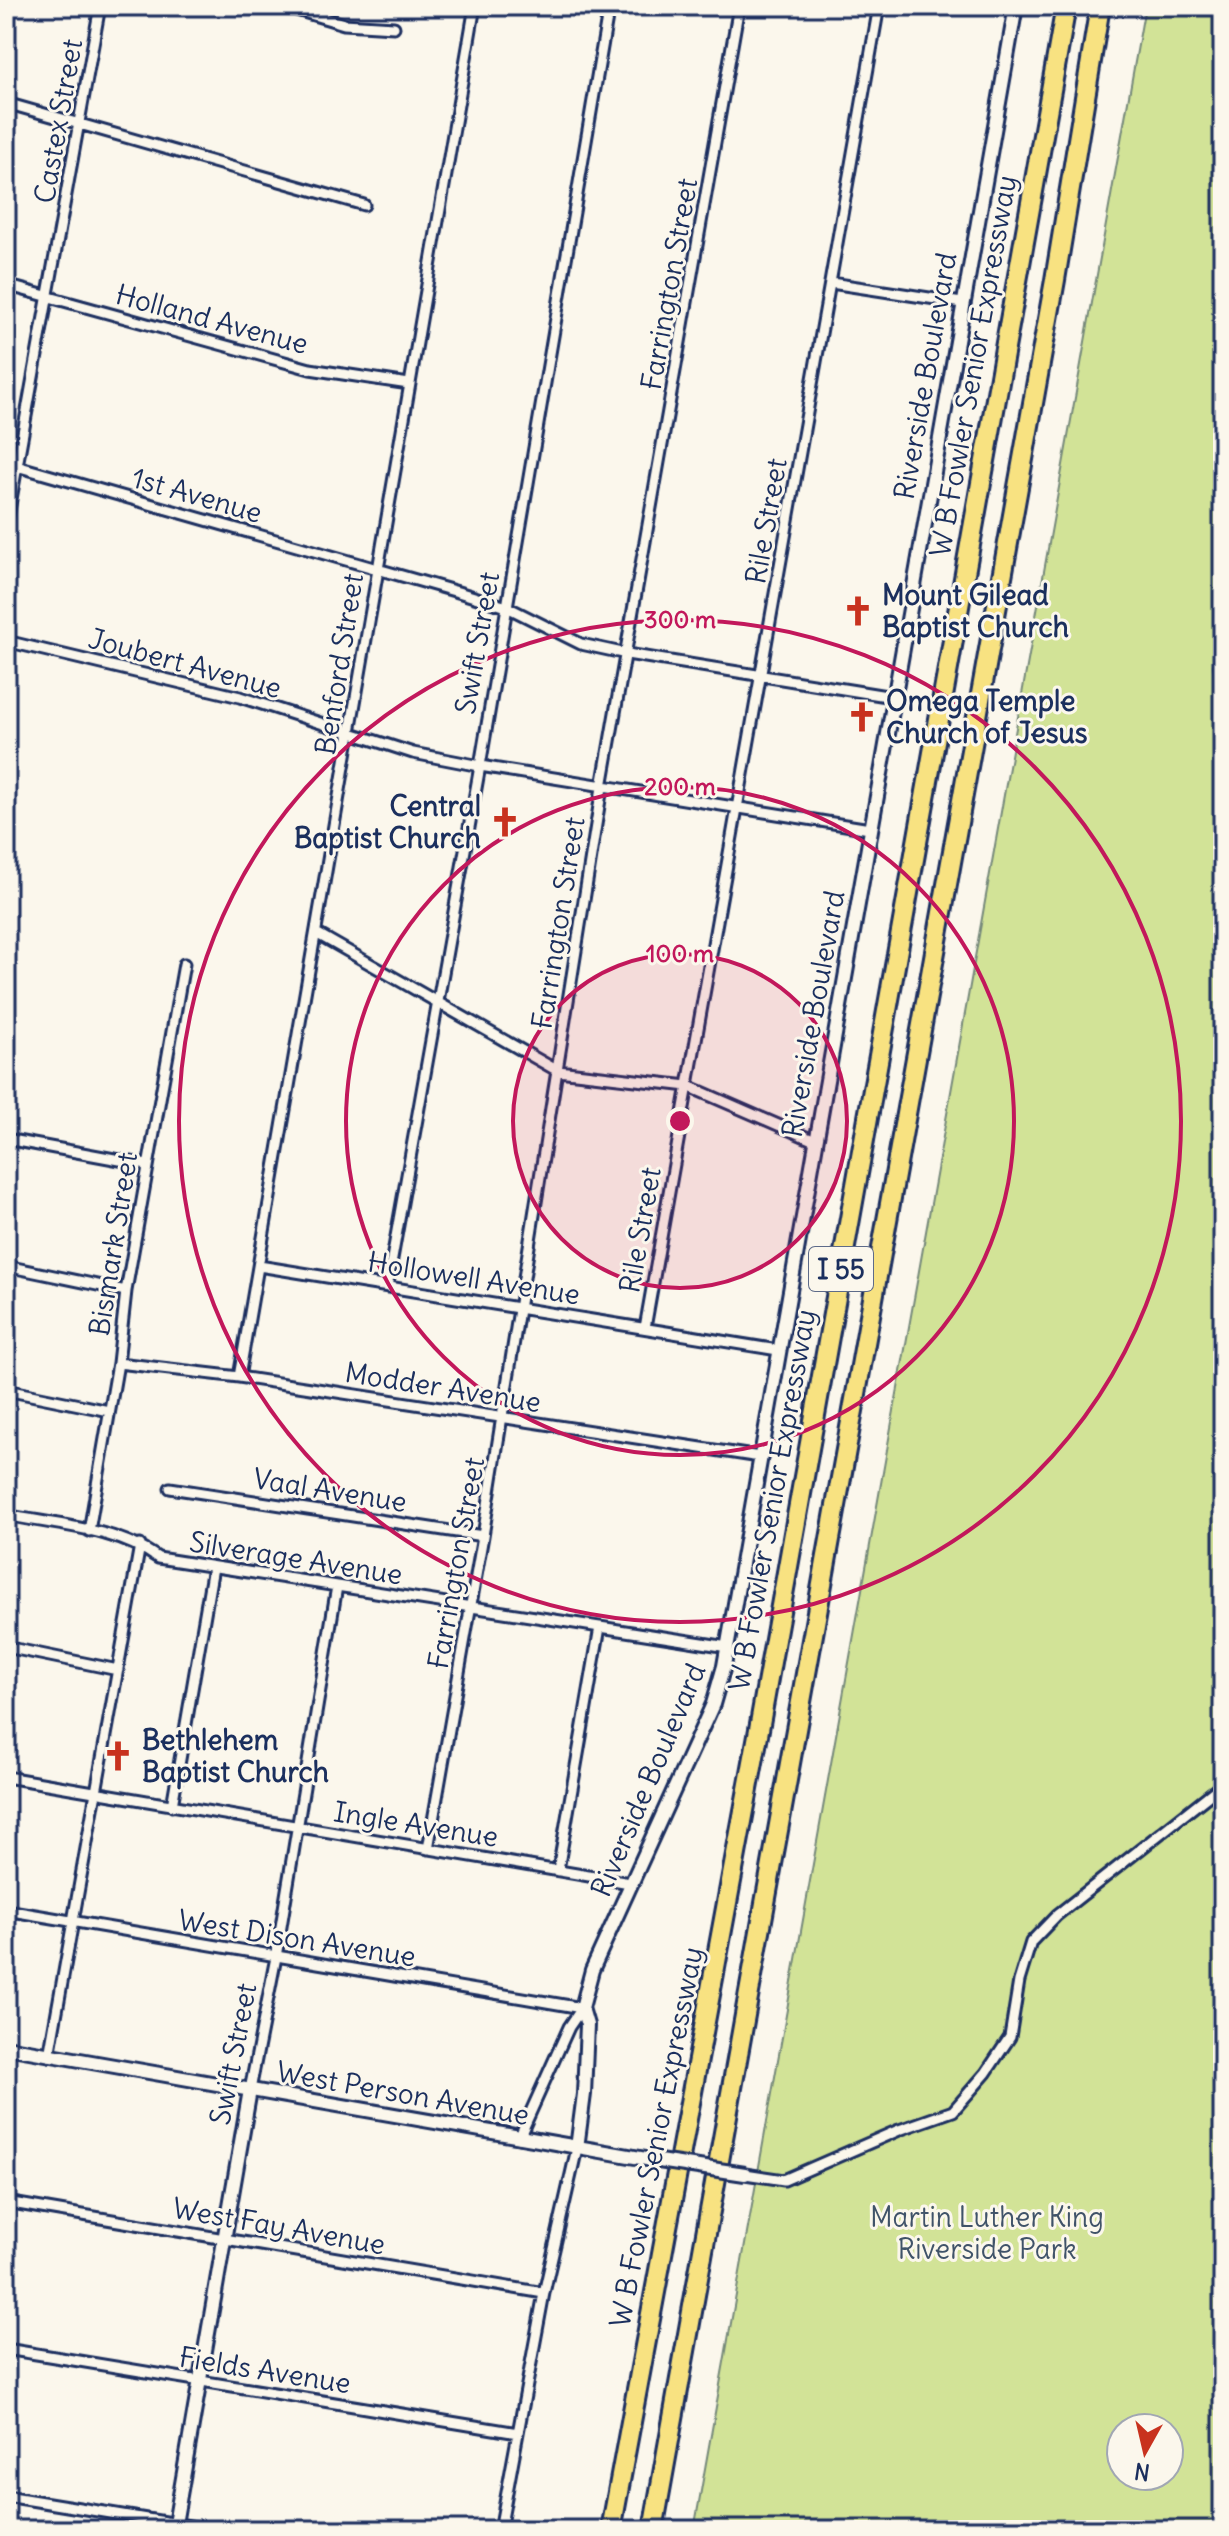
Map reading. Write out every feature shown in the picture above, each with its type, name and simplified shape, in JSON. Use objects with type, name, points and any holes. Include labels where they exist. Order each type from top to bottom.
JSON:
[{"type":"highway","name":"W B Fowler Senior Expressway","points":[[611,2530],[758,1735],[1066,6]]},
{"type":"highway","name":"I 55","points":[[653,2530],[1055,280],[1100,6]]},
{"type":"street","name":"Castex Street","points":[[6,527],[100,6]]},
{"type":"street","points":[[283,6],[344,24],[394,27]]},
{"type":"street","name":"Benford Street","points":[[239,1377],[475,6]]},
{"type":"street","name":"Swift Street","points":[[387,1287],[480,766],[609,6]]},
{"type":"street","name":"Farrington Street","points":[[428,1849],[483,1536],[602,787],[739,6]]},
{"type":"street","name":"Rile Street","points":[[645,1328],[879,6]]},
{"type":"street","name":"Riverside Boulevard","points":[[519,2138],[569,2027],[582,2008],[592,1970],[713,1704],[728,1647],[1016,6]]},
{"type":"street","points":[[6,103],[364,205]]},
{"type":"street","points":[[831,283],[962,303]]},
{"type":"street","name":"Holland Avenue","points":[[6,285],[310,369],[409,384]]},
{"type":"street","name":"1st Avenue","points":[[6,463],[507,607],[581,644],[893,697]]},
{"type":"street","name":"Joubert Avenue","points":[[6,641],[240,697],[413,753],[602,787],[870,829]]},
{"type":"street","points":[[1223,659],[1220,666],[1223,691]]},
{"type":"street","points":[[316,933],[558,1071],[688,1086],[815,1141]]},
{"type":"street","name":"Bismark Street","points":[[89,1531],[147,1165],[184,964]]},
{"type":"street","points":[[6,1139],[147,1165]]},
{"type":"street","points":[[6,1266],[126,1291]]},
{"type":"street","name":"Hollowell Avenue","points":[[259,1266],[778,1350]]},
{"type":"street","name":"Modder Avenue","points":[[118,1363],[239,1377],[760,1457]]},
{"type":"street","points":[[6,1390],[109,1411]]},
{"type":"street","name":"Vaal Avenue","points":[[170,1488],[483,1536]]},
{"type":"street","name":"Silverage Avenue","points":[[6,1515],[89,1531],[140,1545],[158,1558],[728,1647]]},
{"type":"street","points":[[49,2056],[140,1545]]},
{"type":"street","points":[[172,1806],[213,1567]]},
{"type":"street","name":"Swift Street","points":[[175,2527],[276,1957],[337,1586]]},
{"type":"street","points":[[558,1870],[600,1627]]},
{"type":"street","points":[[6,1647],[118,1670]]},
{"type":"street","name":"Ingle Avenue","points":[[6,1777],[630,1883]]},
{"type":"street","points":[[745,2174],[784,2180],[899,2130],[953,2111],[986,2073],[1010,2037],[1019,1981],[1031,1942],[1057,1915],[1223,1784]]},
{"type":"street","name":"West Dison Avenue","points":[[6,1910],[582,2008]]},
{"type":"street","name":"Riverside Boulevard","points":[[500,2530],[544,2293],[577,2148],[584,2094],[587,2025],[582,2008]]},
{"type":"street","name":"West Person Avenue","points":[[6,2047],[577,2148],[745,2174]]},
{"type":"street","name":"West Fay Avenue","points":[[6,2202],[544,2293]]},
{"type":"street","name":"Fields Avenue","points":[[6,2349],[518,2433]]},
{"type":"street","points":[[6,2496],[175,2527],[214,2530]]},
{"type":"green space","name":"Martin Luther King Riverside Park","points":[[1145,6],[1223,6],[1223,2530],[694,2530]]},
{"type":"place","name":"Mount Gilead Baptist Church","points":[[858,611]]},
{"type":"place","name":"Omega Temple Church of Jesus","points":[[862,717]]},
{"type":"place","name":"Central Baptist Church","points":[[505,822]]},
{"type":"place","name":"Bethlehem Baptist Church","points":[[118,1756]]}]
